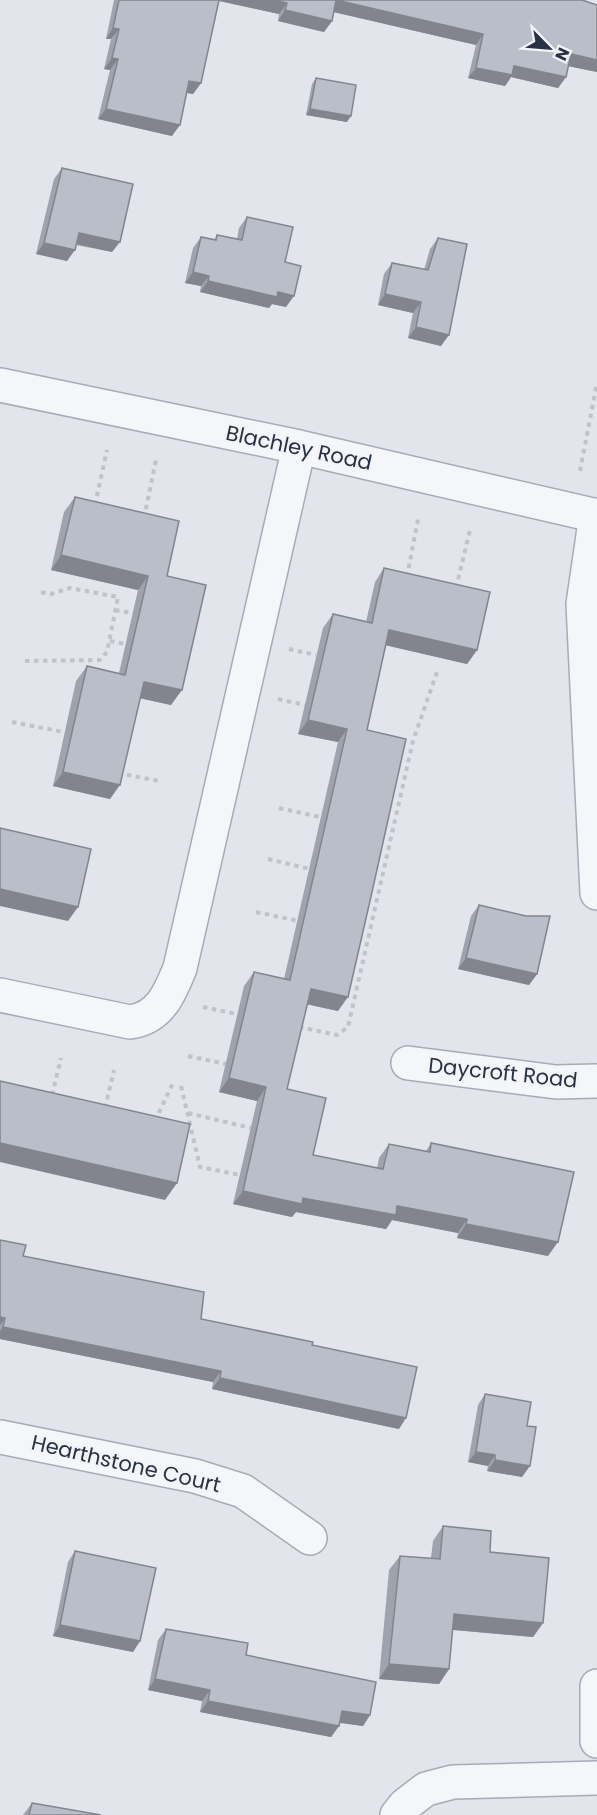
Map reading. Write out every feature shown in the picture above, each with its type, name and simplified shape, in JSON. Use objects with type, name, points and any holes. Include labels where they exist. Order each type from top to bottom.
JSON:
[{"type":"street","name":"Blachley Road","points":[[0,385],[299,447],[596,516]]},
{"type":"street","points":[[0,995],[130,1022],[150,1016],[167,998],[180,968],[299,447]]},
{"type":"street","points":[[596,516],[583,604],[597,893]]},
{"type":"street","name":"Daycroft Road","points":[[408,1063],[556,1082],[597,1081]]},
{"type":"street","name":"Hearthstone Court","points":[[0,1437],[195,1476],[243,1491],[310,1538]]},
{"type":"street","points":[[597,1686],[597,1741]]},
{"type":"street","points":[[397,1815],[405,1805],[426,1789],[453,1782],[597,1778]]},
{"type":"path","points":[[580,471],[597,383]]},
{"type":"path","points":[[95,507],[107,450]]},
{"type":"path","points":[[142,530],[156,460]]},
{"type":"path","points":[[404,589],[418,519]]},
{"type":"path","points":[[453,600],[470,530]]},
{"type":"path","points":[[25,662],[103,660],[110,641],[118,597],[70,588],[51,594],[40,592]]},
{"type":"path","points":[[115,610],[133,613]]},
{"type":"path","points":[[110,641],[125,644]]},
{"type":"path","points":[[280,647],[316,655]]},
{"type":"path","points":[[296,1026],[337,1035],[348,1027],[413,741],[437,672]]},
{"type":"path","points":[[268,697],[305,705]]},
{"type":"path","points":[[12,723],[64,732]]},
{"type":"path","points":[[117,772],[159,781]]},
{"type":"path","points":[[279,808],[320,817]]},
{"type":"path","points":[[268,860],[325,872]]},
{"type":"path","points":[[370,882],[381,885]]},
{"type":"path","points":[[256,912],[298,921]]},
{"type":"path","points":[[200,1006],[237,1014]]},
{"type":"path","points":[[188,1056],[226,1064]]},
{"type":"path","points":[[50,1100],[61,1058]]},
{"type":"path","points":[[104,1113],[114,1070]]},
{"type":"path","points":[[154,1128],[173,1083]]},
{"type":"path","points":[[181,1086],[200,1167],[240,1175]]},
{"type":"path","points":[[188,1113],[251,1128]]},
{"type":"building","points":[[119,0],[219,0],[201,83],[189,81],[180,125],[106,109],[118,59],[112,58],[119,29],[113,28]]},
{"type":"building","points":[[274,0],[336,0],[332,21],[285,10],[287,3]]},
{"type":"building","points":[[336,0],[582,0],[597,5],[597,60],[571,54],[566,77],[514,66],[512,75],[476,68],[483,34]]},
{"type":"building","points":[[316,78],[356,85],[351,116],[310,109]]},
{"type":"building","points":[[62,168],[133,184],[120,242],[79,233],[75,250],[44,243]]},
{"type":"building","points":[[247,217],[293,227],[285,262],[301,266],[294,296],[278,292],[277,297],[208,281],[209,276],[193,272],[201,237],[216,240],[217,235],[242,240]]},
{"type":"building","points":[[438,238],[467,244],[449,335],[416,327],[421,302],[385,294],[392,263],[428,270]]},
{"type":"building","points":[[75,497],[179,521],[167,576],[206,585],[182,690],[144,682],[120,785],[63,772],[87,666],[125,675],[148,576],[61,555]]},
{"type":"building","points":[[384,568],[490,592],[477,650],[389,630],[367,730],[406,739],[348,997],[311,989],[287,1089],[326,1098],[313,1155],[383,1169],[389,1144],[430,1152],[431,1143],[574,1172],[558,1242],[466,1224],[467,1219],[397,1206],[396,1215],[303,1198],[302,1204],[243,1191],[266,1087],[229,1078],[254,972],[290,980],[347,729],[308,720],[333,614],[372,623]]},
{"type":"building","points":[[0,828],[91,849],[78,907],[0,889]]},
{"type":"building","points":[[479,905],[526,916],[550,916],[537,974],[466,958]]},
{"type":"building","points":[[0,1081],[190,1124],[177,1183],[0,1143]]},
{"type":"building","points":[[0,1240],[26,1245],[23,1256],[204,1292],[201,1319],[313,1342],[312,1345],[417,1367],[406,1418],[220,1378],[221,1371],[3,1327],[5,1318],[0,1317]]},
{"type":"building","points":[[485,1394],[531,1402],[527,1426],[536,1427],[530,1466],[495,1460],[495,1455],[476,1452]]},
{"type":"building","points":[[443,1526],[491,1531],[490,1552],[549,1558],[543,1623],[454,1614],[449,1669],[389,1664],[400,1556],[440,1559]]},
{"type":"building","points":[[75,1551],[156,1568],[140,1641],[60,1625]]},
{"type":"building","points":[[166,1629],[248,1643],[246,1655],[376,1682],[370,1715],[342,1711],[339,1726],[208,1701],[210,1690],[155,1679]]},
{"type":"building","points":[[32,1803],[101,1815],[29,1815]]}]
